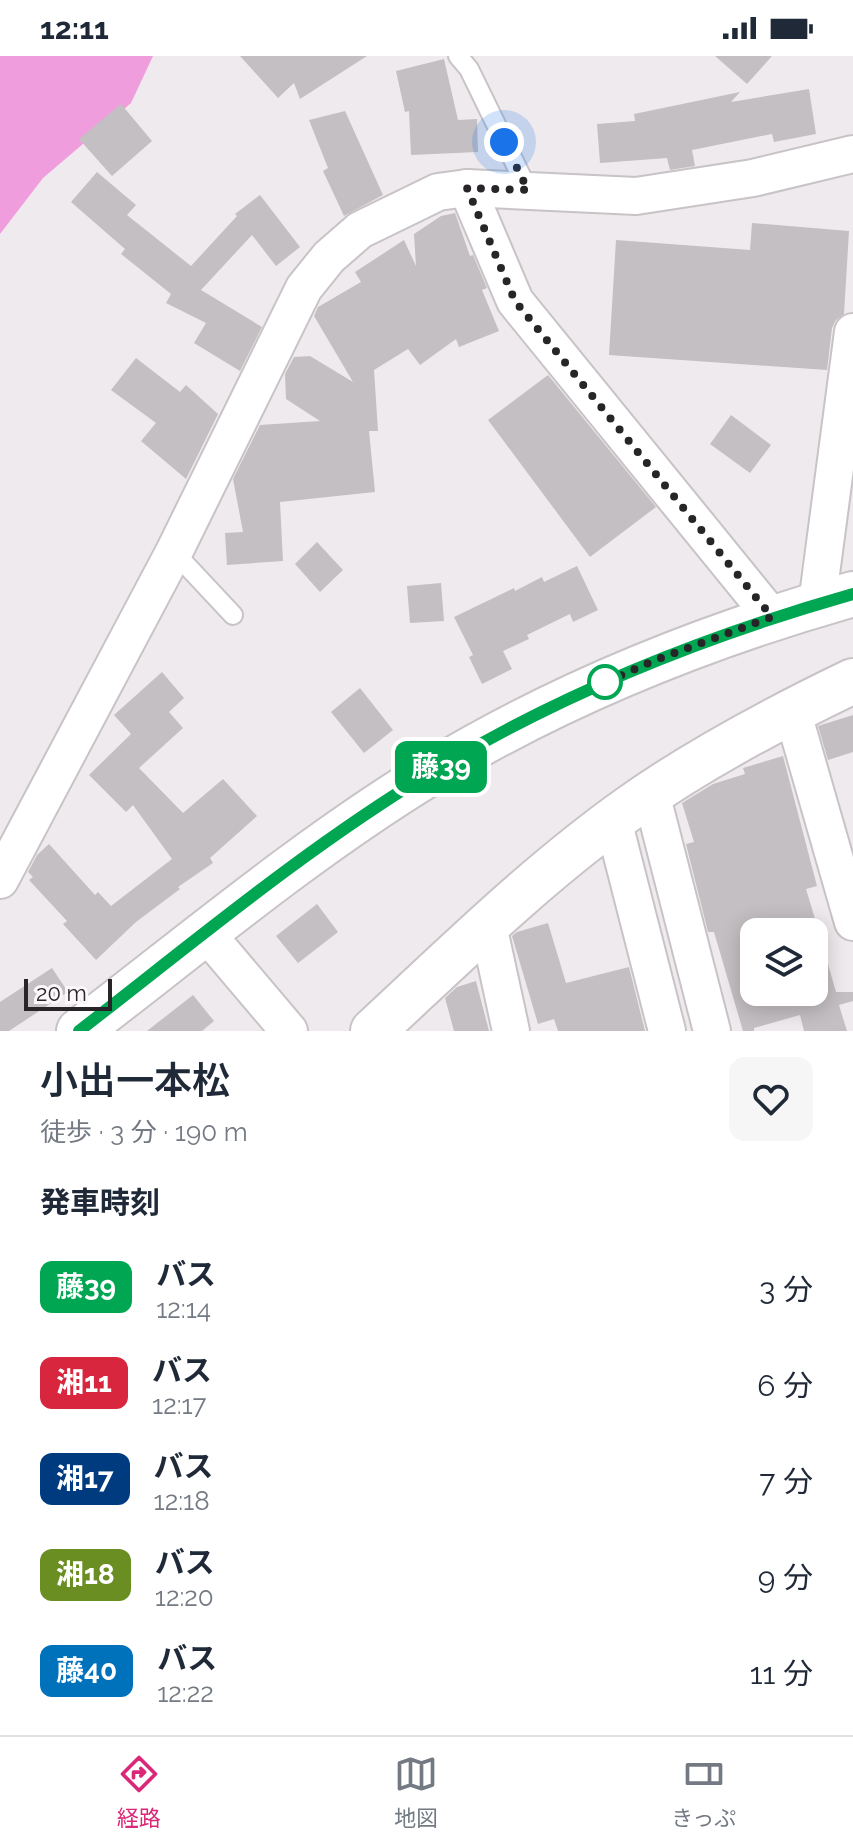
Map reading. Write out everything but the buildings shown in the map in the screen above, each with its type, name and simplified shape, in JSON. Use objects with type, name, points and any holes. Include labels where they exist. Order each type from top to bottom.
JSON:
[{"type":"main road","points":[[79,1031],[340,831],[431,772],[567,700],[653,661],[772,617],[835,599]]},
{"type":"main road","points":[[373,1031],[488,925],[613,820],[651,793],[792,710],[853,681]]},
{"type":"street","points":[[0,880],[174,552],[304,288],[329,257],[360,230],[438,192],[467,188],[636,196],[753,178],[853,154]]},
{"type":"street","points":[[467,188],[515,301],[772,617]]},
{"type":"street","points":[[835,599],[853,332]]},
{"type":"street","points":[[792,710],[853,922]]},
{"type":"street","points":[[651,793],[712,1031]]},
{"type":"street","points":[[613,820],[667,1031]]},
{"type":"street","points":[[488,925],[511,1031]]},
{"type":"street","points":[[206,933],[289,1031]]},
{"type":"lane","points":[[458,56],[469,69],[528,190]]},
{"type":"lane","points":[[174,552],[233,615]]},
{"type":"shaded area","points":[[0,56],[153,56],[131,103],[43,178],[0,234]]},
{"type":"bus line","name":"藤39","points":[[79,1031],[340,831],[431,772],[538,713],[653,661],[772,617],[853,594]]},
{"type":"route","points":[[504,142],[528,190],[467,188],[515,301],[772,617],[653,661],[595,687],[605,682]]}]
